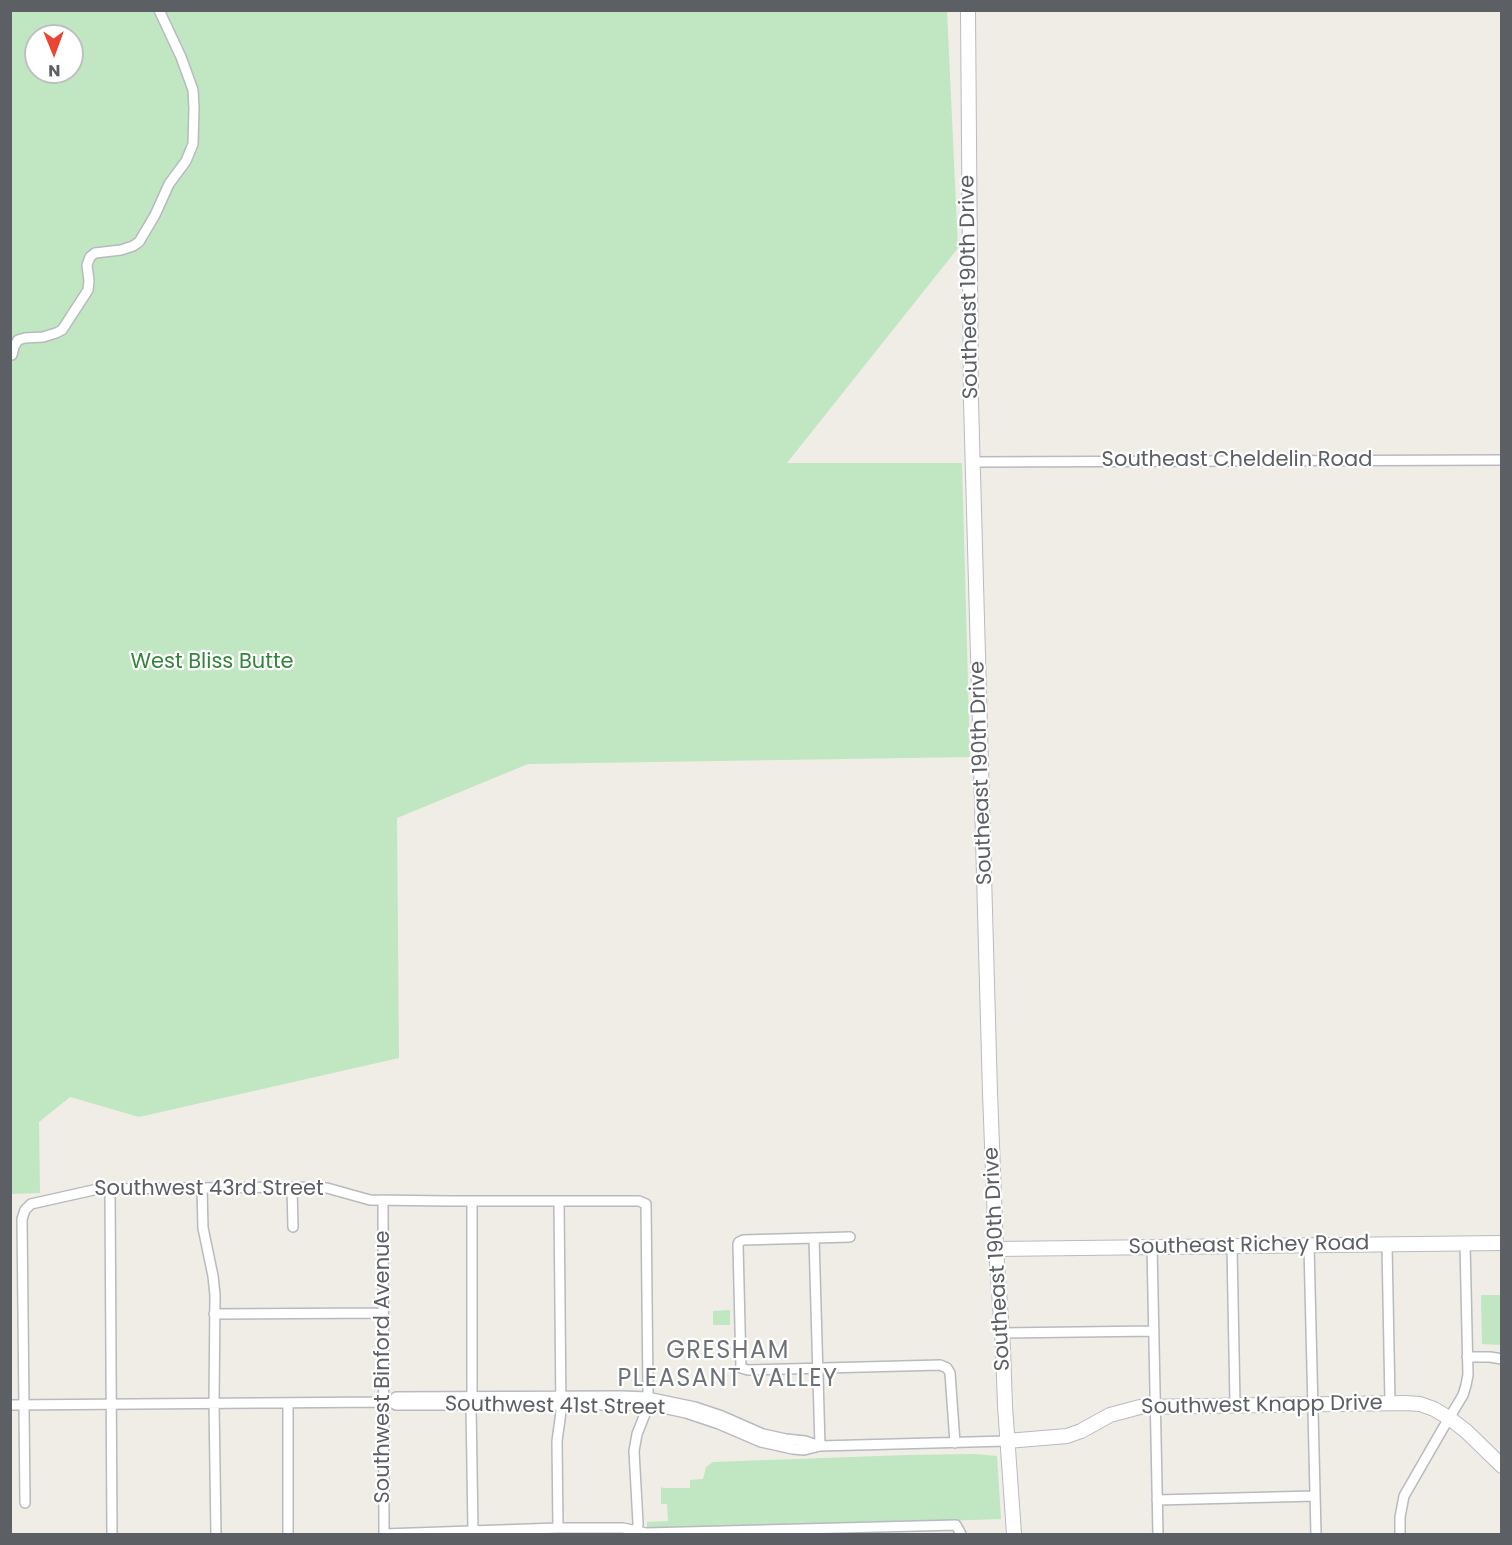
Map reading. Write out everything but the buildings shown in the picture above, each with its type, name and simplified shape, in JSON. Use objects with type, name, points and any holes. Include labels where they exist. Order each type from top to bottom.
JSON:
[{"type":"main road","name":"Southeast 190th Drive","points":[[968,10],[971,377],[996,1249],[1014,1534]]},
{"type":"main road","name":"Southeast Richey Road","points":[[996,1249],[1502,1243]]},
{"type":"main road","name":"Southwest Knapp Drive","points":[[1007,1441],[1067,1436],[1120,1411],[1140,1407],[1390,1402],[1420,1404],[1434,1409],[1466,1431],[1502,1467]]},
{"type":"street","points":[[12,356],[18,340],[56,333],[67,324],[88,290],[87,265],[90,257],[95,253],[121,250],[139,242],[193,144],[193,90],[182,57],[159,10]]},
{"type":"street","name":"Southeast Cheldelin Road","points":[[973,462],[1502,460]]},
{"type":"street","points":[[292,1187],[293,1227]]},
{"type":"street","name":"Southwest 43rd Street","points":[[23,1405],[22,1219],[26,1209],[34,1203],[91,1190],[292,1187],[327,1188],[370,1200],[639,1201],[646,1204],[647,1402]]},
{"type":"street","points":[[202,1188],[202,1228],[213,1276],[216,1534]]},
{"type":"street","points":[[110,1189],[112,1534]]},
{"type":"street","name":"Southwest Binford Avenue","points":[[383,1200],[383,1313],[387,1402],[384,1534]]},
{"type":"street","points":[[472,1201],[473,1531]]},
{"type":"street","points":[[558,1528],[557,1441],[561,1412],[559,1201]]},
{"type":"street","points":[[850,1237],[743,1240],[739,1242],[742,1370],[940,1365],[947,1368],[950,1373],[955,1443]]},
{"type":"street","points":[[814,1238],[820,1446]]},
{"type":"street","points":[[1400,1534],[1404,1496],[1463,1395],[1466,1385],[1465,1244]]},
{"type":"street","points":[[1387,1245],[1390,1402]]},
{"type":"street","points":[[1232,1246],[1235,1404]]},
{"type":"street","points":[[1309,1246],[1316,1534]]},
{"type":"street","points":[[1152,1247],[1158,1534]]},
{"type":"street","points":[[214,1314],[383,1313]]},
{"type":"street","points":[[1002,1333],[1154,1331]]},
{"type":"street","points":[[1467,1357],[1490,1356],[1502,1359]]},
{"type":"street","name":"Southwest 41st Street","points":[[10,1405],[387,1402],[396,1405],[560,1400],[647,1402],[696,1416],[755,1440],[804,1450],[820,1446],[1007,1441]]},
{"type":"street","points":[[637,1532],[634,1451],[647,1402]]},
{"type":"street","points":[[288,1403],[288,1534]]},
{"type":"street","points":[[23,1405],[25,1503]]},
{"type":"street","points":[[1157,1500],[1315,1496]]},
{"type":"street","points":[[384,1534],[558,1528],[623,1528],[646,1533],[822,1532],[956,1525],[961,1534]]},
{"type":"green space","name":"West Bliss Butte","points":[[10,11],[947,11],[958,248],[787,463],[962,463],[970,757],[528,764],[397,818],[399,1058],[139,1117],[70,1097],[39,1122],[40,1193],[11,1194]]},
{"type":"green space","points":[[1481,1295],[1501,1295],[1501,1345],[1482,1344]]},
{"type":"green space","points":[[730,1310],[730,1325],[713,1325],[713,1311]]},
{"type":"green space","points":[[974,1454],[997,1456],[1001,1519],[647,1531],[647,1522],[668,1521],[667,1504],[661,1504],[661,1487],[690,1488],[690,1480],[703,1479],[706,1467],[713,1462]]},
{"type":"district","name":"GRESHAM PLEASANT VALLEY","points":[[728,1366]]}]
